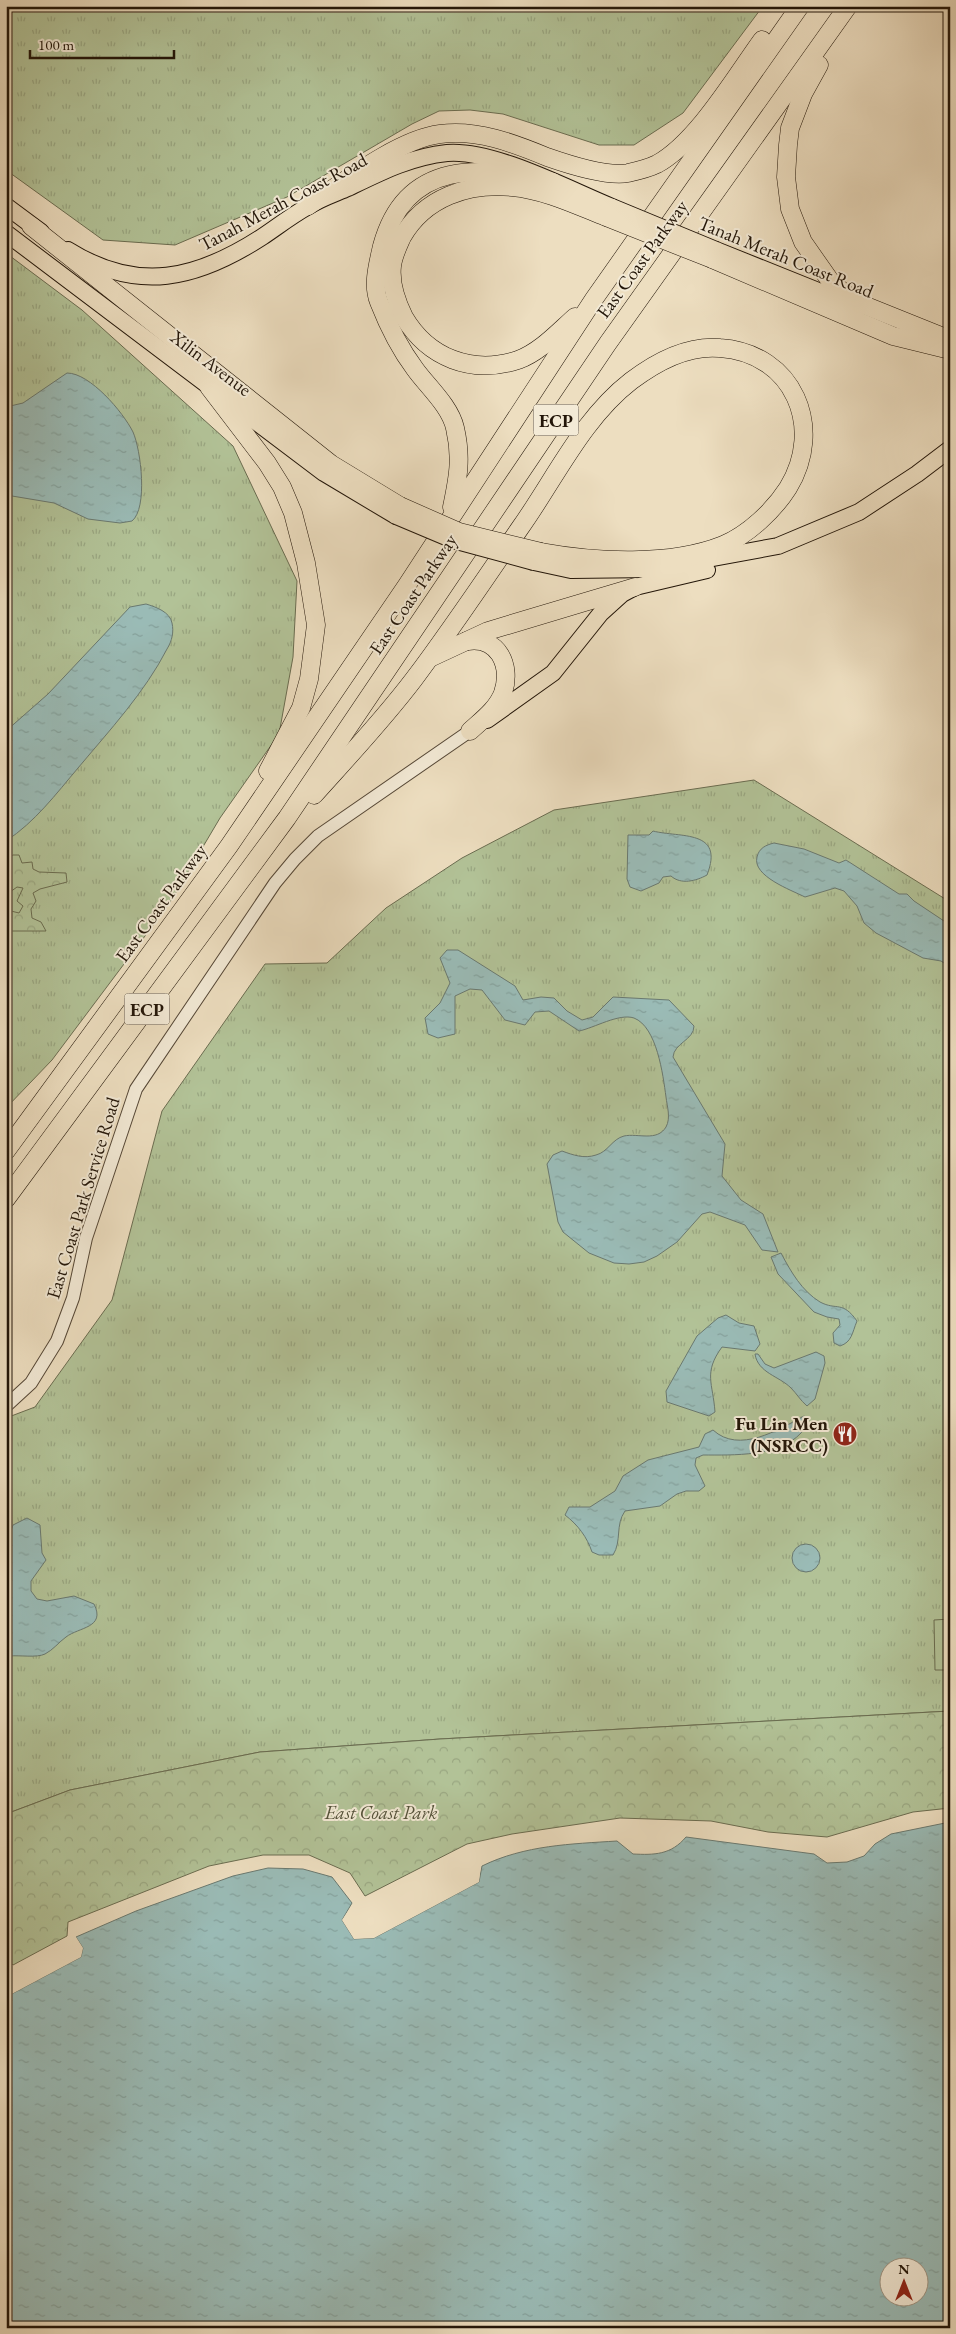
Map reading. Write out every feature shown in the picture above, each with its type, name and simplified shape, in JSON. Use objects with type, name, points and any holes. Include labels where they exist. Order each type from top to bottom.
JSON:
[{"type":"highway","points":[[308,206],[391,153],[414,142],[439,134],[484,135],[568,165],[596,170],[626,173],[657,164],[679,146],[702,122],[786,6]]},
{"type":"highway","name":"East Coast Parkway","points":[[6,1151],[250,815],[594,299],[800,6]]},
{"type":"highway","name":"East Coast Parkway","points":[[6,1199],[287,818],[608,343],[848,6]]},
{"type":"highway","points":[[833,28],[832,41],[803,94],[790,128],[786,177],[790,209],[803,242],[816,263],[842,292],[864,306],[947,341]]},
{"type":"highway","points":[[449,519],[460,474],[455,426],[437,397],[401,348],[378,300],[376,274],[387,228],[401,205],[423,186],[449,174],[478,171],[513,173],[553,182]]},
{"type":"highway","points":[[594,299],[534,352],[518,360],[476,366],[456,362],[436,353],[410,327],[399,308],[392,288],[392,265],[398,245],[414,220],[432,203],[456,192],[478,187],[513,187],[549,194],[609,212],[714,255],[894,336],[947,341]]},
{"type":"highway","points":[[31,226],[331,464],[398,511],[459,532],[537,557],[672,557],[701,552],[726,544],[749,528],[769,510],[786,491],[797,472],[804,448],[804,424],[798,399],[784,377],[764,361],[741,351],[720,348],[700,348],[674,355],[630,382],[608,401],[580,436],[521,527],[429,658],[371,731],[313,796],[287,818]]},
{"type":"highway","points":[[209,387],[267,463],[282,487],[292,513],[306,563],[316,625],[309,679],[301,708],[262,782],[250,815]]},
{"type":"highway","points":[[429,658],[461,642],[521,620],[635,587]]},
{"type":"highway","points":[[461,642],[473,640],[488,641],[498,652],[504,668],[504,685],[498,702],[470,731]]},
{"type":"highway","points":[[6,1204],[21,1181]]},
{"type":"main road","name":"Tanah Merah Coast Road","points":[[31,226],[75,254],[114,272],[153,278],[198,270],[260,238],[308,206],[383,170],[414,158],[449,153],[480,155],[514,165],[553,182],[609,212]]},
{"type":"main road","points":[[6,206],[31,226]]},
{"type":"main road","name":"Xilin Avenue","points":[[6,233],[324,473],[367,500],[398,511]]},
{"type":"main road","points":[[470,731],[553,673],[606,608],[622,594],[635,587],[718,567],[778,546],[859,512],[917,474],[950,449]]},
{"type":"main road","points":[[537,557],[571,570],[653,568],[778,546]]},
{"type":"street","name":"East Coast Park Service Road","points":[[6,1406],[31,1383],[57,1341],[72,1298],[86,1238],[136,1089],[275,883],[318,836],[470,731]]},
{"type":"green space","points":[[6,6],[763,6],[683,113],[634,145],[599,145],[503,114],[470,110],[439,111],[412,124],[287,197],[175,245],[103,240],[6,170]]},
{"type":"green space","points":[[6,253],[82,310],[233,446],[297,581],[293,657],[279,734],[220,818],[169,904],[52,1060],[6,1108]]},
{"type":"green space","points":[[754,780],[950,902],[950,1711],[440,1739],[260,1752],[70,1790],[6,1814],[6,1418],[35,1407],[112,1300],[162,1111],[265,964],[327,963],[386,908],[462,858],[554,810]]},
{"type":"green space","points":[[13,855],[19,855],[22,863],[32,862],[33,869],[39,872],[66,873],[67,882],[40,889],[33,893],[36,901],[31,909],[32,918],[41,922],[46,931],[6,931],[6,905],[11,911],[19,913],[23,906],[17,901],[23,888],[17,887],[6,895],[6,859]]},
{"type":"green space","points":[[950,1619],[950,1670],[935,1670],[934,1620]]},
{"type":"green space","name":"East Coast Park","points":[[950,1711],[950,1808],[913,1812],[827,1837],[768,1832],[711,1821],[620,1818],[512,1834],[467,1844],[365,1896],[350,1873],[309,1855],[263,1855],[209,1866],[68,1922],[67,1936],[13,1965],[6,1958],[6,1814],[70,1790],[260,1752],[440,1739]]},
{"type":"water","points":[[67,373],[86,379],[95,386],[122,414],[133,432],[142,478],[140,504],[137,514],[132,521],[120,523],[88,519],[54,503],[6,495],[6,407],[23,403]]},
{"type":"water","points":[[146,604],[166,613],[172,623],[173,630],[169,646],[158,665],[126,711],[53,798],[36,816],[6,841],[6,731],[48,694],[130,607]]},
{"type":"water","points":[[653,831],[697,838],[705,843],[710,850],[711,860],[707,875],[689,881],[675,879],[671,876],[663,877],[659,883],[641,891],[630,887],[627,879],[628,835],[649,835]]},
{"type":"water","points":[[774,843],[804,849],[839,863],[846,860],[899,894],[907,894],[914,901],[950,925],[950,967],[941,961],[923,958],[876,933],[864,923],[857,906],[844,891],[835,888],[805,897],[774,882],[760,870],[757,864],[757,857],[763,847]]},
{"type":"water","points":[[447,950],[458,950],[515,986],[523,1000],[541,997],[554,998],[567,1011],[582,1020],[593,1017],[613,997],[669,1000],[694,1026],[691,1035],[677,1048],[673,1057],[725,1144],[722,1176],[741,1200],[763,1214],[778,1252],[762,1250],[745,1225],[710,1212],[702,1214],[677,1242],[657,1256],[644,1262],[614,1263],[589,1253],[563,1232],[558,1222],[547,1164],[553,1155],[562,1151],[587,1157],[604,1151],[624,1136],[652,1136],[662,1132],[668,1120],[668,1108],[658,1053],[648,1031],[642,1023],[634,1018],[614,1019],[579,1031],[549,1011],[535,1012],[525,1025],[505,1020],[482,990],[470,989],[455,996],[455,1034],[438,1038],[428,1034],[425,1018],[440,1003],[450,983],[440,958]]},
{"type":"water","points":[[781,1253],[802,1287],[814,1298],[826,1305],[847,1310],[857,1321],[847,1342],[840,1346],[834,1343],[833,1333],[840,1325],[839,1319],[814,1312],[778,1274],[771,1257]]},
{"type":"water","points":[[726,1315],[739,1323],[754,1326],[760,1344],[755,1351],[722,1347],[716,1356],[711,1371],[715,1412],[709,1416],[667,1402],[666,1391],[697,1336],[718,1318]]},
{"type":"water","points":[[816,1352],[824,1356],[825,1363],[815,1399],[807,1406],[791,1388],[760,1366],[755,1354],[758,1354],[765,1364],[774,1368]]},
{"type":"water","points":[[804,1416],[810,1419],[801,1433],[781,1447],[755,1453],[703,1455],[696,1458],[695,1465],[705,1486],[699,1491],[686,1491],[677,1494],[660,1506],[625,1511],[620,1522],[616,1550],[613,1555],[599,1555],[592,1552],[582,1532],[565,1515],[569,1507],[590,1507],[615,1491],[623,1476],[648,1460],[699,1447],[705,1434],[713,1430],[723,1437],[746,1440],[771,1433]]},
{"type":"water","points":[[27,1518],[40,1525],[42,1553],[46,1560],[31,1581],[31,1591],[37,1599],[47,1601],[74,1596],[94,1604],[97,1618],[89,1626],[66,1637],[45,1654],[10,1656],[6,1658],[8,1538],[13,1525]]},
{"type":"water","points":[[806,1544],[816,1548],[820,1558],[816,1568],[806,1572],[796,1568],[792,1558],[796,1548]]},
{"type":"water","points":[[950,1822],[950,2328],[6,2328],[6,1997],[81,1957],[83,1948],[76,1937],[136,1911],[233,1876],[268,1868],[303,1869],[332,1877],[352,1903],[342,1920],[354,1939],[374,1938],[479,1882],[482,1866],[498,1859],[531,1850],[617,1841],[633,1854],[655,1854],[668,1851],[686,1837],[814,1854],[827,1863],[847,1862],[864,1856],[875,1844],[891,1834]]},
{"type":"pier","points":[[481,1864],[479,1882],[374,1938],[354,1939],[342,1920],[354,1902],[345,1920],[355,1937],[373,1936],[477,1881]]},
{"type":"pier","points":[[74,1936],[83,1948],[81,1957],[6,1997],[6,1994],[79,1956],[80,1949]]},
{"type":"place","name":"Fu Lin Men (NSRCC)","points":[[845,1434]]}]
